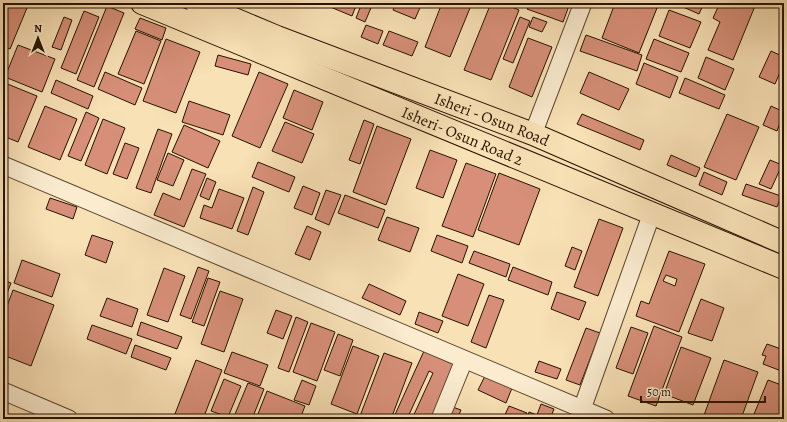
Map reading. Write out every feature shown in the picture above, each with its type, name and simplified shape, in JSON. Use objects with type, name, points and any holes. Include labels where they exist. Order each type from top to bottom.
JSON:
[{"type":"main road","name":"Isheri- Osun Road 2","points":[[142,3],[784,268]]},
{"type":"main road","name":"Isheri - Osun Road","points":[[196,3],[277,37],[533,134],[784,243]]},
{"type":"street","points":[[533,134],[584,3]]},
{"type":"street","points":[[3,165],[606,419]]},
{"type":"street","points":[[582,409],[652,213]]},
{"type":"street","points":[[440,419],[464,360]]},
{"type":"street","points":[[3,391],[69,419]]},
{"type":"building","points":[[6,3],[15,5],[16,3],[29,3],[10,49],[3,46],[3,10]]},
{"type":"building","points":[[329,3],[357,3],[352,16],[328,6]]},
{"type":"building","points":[[362,3],[373,3],[365,22],[356,18]]},
{"type":"building","points":[[396,3],[422,3],[415,19],[393,10]]},
{"type":"building","points":[[442,3],[472,3],[450,57],[425,47]]},
{"type":"building","points":[[491,3],[502,3],[519,10],[491,80],[464,70]]},
{"type":"building","points":[[530,3],[570,3],[563,22],[527,9]]},
{"type":"building","points":[[615,3],[659,3],[639,53],[602,38]]},
{"type":"building","points":[[674,3],[704,3],[699,14]]},
{"type":"building","points":[[713,3],[747,3],[755,6],[733,60],[708,50],[720,22],[713,18],[718,7],[713,5]]},
{"type":"building","points":[[107,6],[124,13],[94,87],[77,80]]},
{"type":"building","points":[[669,10],[701,22],[690,48],[659,36]]},
{"type":"building","points":[[84,11],[99,17],[76,74],[61,68]]},
{"type":"building","points":[[64,17],[72,20],[61,50],[52,47]]},
{"type":"building","points":[[520,17],[530,21],[513,63],[503,59]]},
{"type":"building","points":[[533,17],[547,22],[542,32],[529,27]]},
{"type":"building","points":[[140,18],[166,28],[162,40],[135,29]]},
{"type":"building","points":[[366,25],[383,31],[378,44],[361,37]]},
{"type":"building","points":[[136,31],[161,41],[144,84],[118,74]]},
{"type":"building","points":[[389,31],[418,42],[412,56],[383,45]]},
{"type":"building","points":[[586,35],[642,55],[637,71],[580,51]]},
{"type":"building","points":[[528,38],[552,47],[532,97],[509,87]]},
{"type":"building","points":[[166,39],[200,52],[176,113],[143,101]]},
{"type":"building","points":[[654,39],[689,53],[681,72],[646,59]]},
{"type":"building","points":[[18,45],[55,59],[42,92],[5,77]]},
{"type":"building","points":[[771,51],[784,57],[784,63],[775,84],[759,77]]},
{"type":"building","points":[[218,55],[251,64],[248,75],[215,66]]},
{"type":"building","points":[[706,57],[734,69],[725,90],[698,78]]},
{"type":"building","points":[[644,63],[678,77],[670,98],[636,84]]},
{"type":"building","points":[[105,72],[142,88],[135,105],[98,89]]},
{"type":"building","points":[[259,72],[288,84],[260,148],[232,136]]},
{"type":"building","points":[[589,72],[629,89],[619,110],[580,93]]},
{"type":"building","points":[[685,78],[725,95],[719,109],[679,93]]},
{"type":"building","points":[[56,80],[93,96],[88,109],[51,93]]},
{"type":"building","points":[[5,83],[37,96],[18,142],[3,136],[3,87]]},
{"type":"building","points":[[294,90],[323,102],[312,130],[283,118]]},
{"type":"building","points":[[189,101],[230,115],[223,135],[182,122]]},
{"type":"building","points":[[45,106],[77,119],[60,160],[28,147]]},
{"type":"building","points":[[771,106],[784,112],[777,131],[763,125]]},
{"type":"building","points":[[86,112],[99,118],[81,161],[68,156]]},
{"type":"building","points":[[582,114],[644,140],[640,150],[577,124]]},
{"type":"building","points":[[727,114],[759,127],[736,180],[704,167]]},
{"type":"building","points":[[103,119],[125,128],[107,174],[85,165]]},
{"type":"building","points":[[364,120],[374,124],[360,164],[349,160]]},
{"type":"building","points":[[285,122],[314,134],[302,163],[272,151]]},
{"type":"building","points":[[184,125],[220,141],[208,168],[172,152]]},
{"type":"building","points":[[377,126],[411,139],[386,205],[353,192]]},
{"type":"building","points":[[158,129],[172,134],[151,193],[136,188]]},
{"type":"building","points":[[125,143],[139,148],[127,179],[113,174]]},
{"type":"building","points":[[430,150],[457,160],[443,198],[416,188]]},
{"type":"building","points":[[168,153],[184,160],[173,186],[157,180]]},
{"type":"building","points":[[671,155],[700,168],[696,177],[667,165]]},
{"type":"building","points":[[770,160],[782,165],[771,189],[759,184]]},
{"type":"building","points":[[258,162],[295,177],[289,192],[252,177]]},
{"type":"building","points":[[466,163],[496,174],[473,237],[442,226]]},
{"type":"building","points":[[192,169],[206,174],[184,227],[154,215],[163,193],[180,200]]},
{"type":"building","points":[[704,172],[727,182],[722,195],[699,185]]},
{"type":"building","points":[[499,173],[540,189],[519,245],[478,230]]},
{"type":"building","points":[[207,178],[216,182],[209,200],[200,196]]},
{"type":"building","points":[[746,184],[781,196],[777,207],[742,195]]},
{"type":"building","points":[[303,186],[320,193],[312,215],[294,208]]},
{"type":"building","points":[[253,187],[264,192],[248,235],[237,231]]},
{"type":"building","points":[[219,189],[244,198],[232,229],[200,218],[204,205],[212,208]]},
{"type":"building","points":[[326,190],[341,195],[329,225],[315,219]]},
{"type":"building","points":[[345,195],[385,210],[378,228],[338,213]]},
{"type":"building","points":[[50,198],[77,207],[73,219],[46,209]]},
{"type":"building","points":[[387,217],[419,228],[410,252],[378,240]]},
{"type":"building","points":[[599,219],[623,228],[598,296],[574,287]]},
{"type":"building","points":[[307,226],[321,232],[310,260],[295,254]]},
{"type":"building","points":[[92,235],[113,242],[106,263],[85,255]]},
{"type":"building","points":[[437,235],[468,246],[462,263],[431,251]]},
{"type":"building","points":[[572,247],[582,251],[575,270],[565,266]]},
{"type":"building","points":[[474,251],[510,264],[506,277],[469,263]]},
{"type":"building","points":[[669,251],[705,264],[679,332],[636,316],[641,301],[649,304]],"holes":[[[666,275],[677,279],[675,286],[663,281]]]},
{"type":"building","points":[[22,260],[60,274],[52,297],[14,283]]},
{"type":"building","points":[[198,267],[209,271],[191,319],[180,315]]},
{"type":"building","points":[[513,267],[552,282],[548,295],[508,280]]},
{"type":"building","points":[[164,268],[185,276],[168,322],[147,315]]},
{"type":"building","points":[[458,274],[484,284],[468,326],[442,316]]},
{"type":"building","points":[[208,278],[220,282],[204,326],[192,322]]},
{"type":"building","points":[[3,280],[11,283],[3,304]]},
{"type":"building","points":[[369,284],[406,301],[400,315],[362,298]]},
{"type":"building","points":[[13,290],[54,305],[31,366],[3,355],[3,317]]},
{"type":"building","points":[[220,291],[243,299],[224,352],[201,344]]},
{"type":"building","points":[[557,292],[586,302],[579,320],[551,309]]},
{"type":"building","points":[[489,295],[504,300],[486,348],[471,342]]},
{"type":"building","points":[[107,298],[138,309],[132,327],[100,316]]},
{"type":"building","points":[[701,299],[724,308],[712,341],[688,333]]},
{"type":"building","points":[[276,310],[292,316],[283,339],[267,333]]},
{"type":"building","points":[[419,312],[443,321],[438,333],[415,324]]},
{"type":"building","points":[[296,317],[308,322],[289,372],[278,368]]},
{"type":"building","points":[[141,322],[182,337],[177,349],[137,335]]},
{"type":"building","points":[[311,323],[335,332],[317,381],[293,372]]},
{"type":"building","points":[[92,325],[132,339],[126,354],[87,339]]},
{"type":"building","points":[[654,326],[682,337],[656,406],[628,396]]},
{"type":"building","points":[[631,327],[648,333],[633,374],[616,368]]},
{"type":"building","points":[[586,328],[600,333],[580,385],[566,380]]},
{"type":"building","points":[[338,334],[353,340],[340,376],[324,370]]},
{"type":"building","points":[[767,344],[784,350],[784,372],[763,364],[766,356],[762,355]]},
{"type":"building","points":[[135,345],[171,358],[166,370],[131,357]]},
{"type":"building","points":[[353,346],[379,356],[357,414],[331,404]]},
{"type":"building","points":[[681,347],[711,358],[693,405],[664,394]]},
{"type":"building","points":[[424,351],[459,367],[435,419],[412,419],[433,373],[429,371],[407,419],[393,419]]},
{"type":"building","points":[[232,352],[268,365],[260,386],[224,373]]},
{"type":"building","points":[[384,353],[412,363],[391,419],[369,419],[360,416]]},
{"type":"building","points":[[196,360],[222,370],[203,419],[173,419]]},
{"type":"building","points":[[724,360],[758,372],[741,419],[703,418]]},
{"type":"building","points":[[539,361],[561,369],[557,379],[535,372]]},
{"type":"building","points":[[485,376],[512,388],[506,403],[478,390]]},
{"type":"building","points":[[224,379],[241,386],[228,417],[211,411]]},
{"type":"building","points":[[302,380],[316,386],[309,405],[294,400]]},
{"type":"building","points":[[768,380],[784,386],[784,419],[752,419]]},
{"type":"building","points":[[248,383],[264,389],[252,419],[233,419]]},
{"type":"building","points":[[267,391],[305,406],[300,419],[256,419]]},
{"type":"building","points":[[541,404],[554,409],[550,419],[527,419],[529,412],[537,415]]},
{"type":"building","points":[[447,405],[461,410],[457,419],[442,419]]},
{"type":"building","points":[[509,406],[527,413],[524,419],[503,419]]}]
